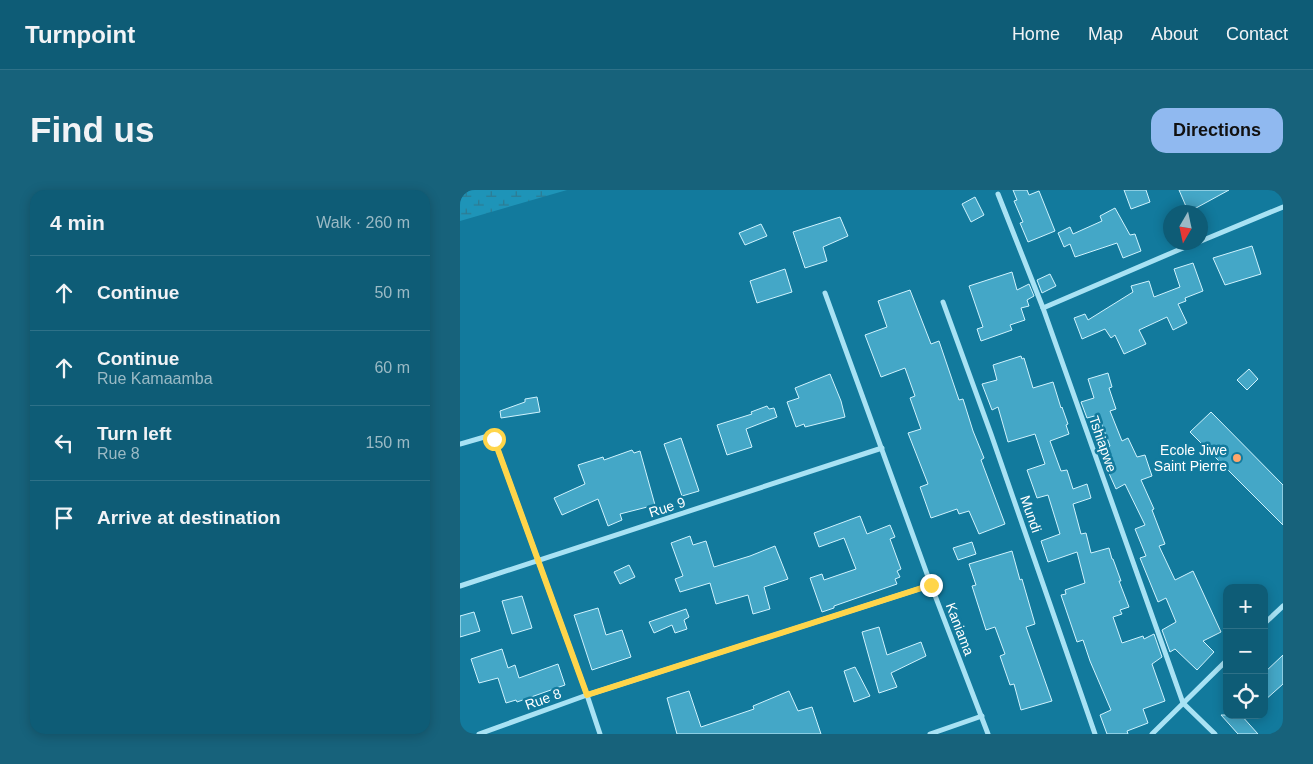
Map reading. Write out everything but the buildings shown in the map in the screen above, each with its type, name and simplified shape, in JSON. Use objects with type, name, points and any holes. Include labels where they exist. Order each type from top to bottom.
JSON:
[{"type":"street","name":"Tshiapwe","points":[[998,194],[1043,308],[1183,703]]},
{"type":"street","points":[[1208,238],[1283,207]]},
{"type":"street","points":[[1043,308],[1178,250]]},
{"type":"street","name":"Kaniama","points":[[825,293],[931,585],[988,734]]},
{"type":"street","name":"Mundi","points":[[943,302],[1095,734]]},
{"type":"street","points":[[460,444],[488,436],[494,439],[600,734]]},
{"type":"street","name":"Rue 9","points":[[460,586],[882,448]]},
{"type":"street","name":"Rue 8","points":[[479,734],[587,695],[931,585]]},
{"type":"street","points":[[1268,620],[1283,607]]},
{"type":"street","points":[[1152,734],[1223,664]]},
{"type":"street","points":[[1183,703],[1215,734]]},
{"type":"street","points":[[930,734],[982,716]]},
{"type":"green space","points":[[460,190],[567,190],[460,221]]},
{"type":"place","name":"Ecole Jiwe Saint Pierre","points":[[1237,458]]},
{"type":"route","points":[[494,439],[587,695],[931,585]]}]
